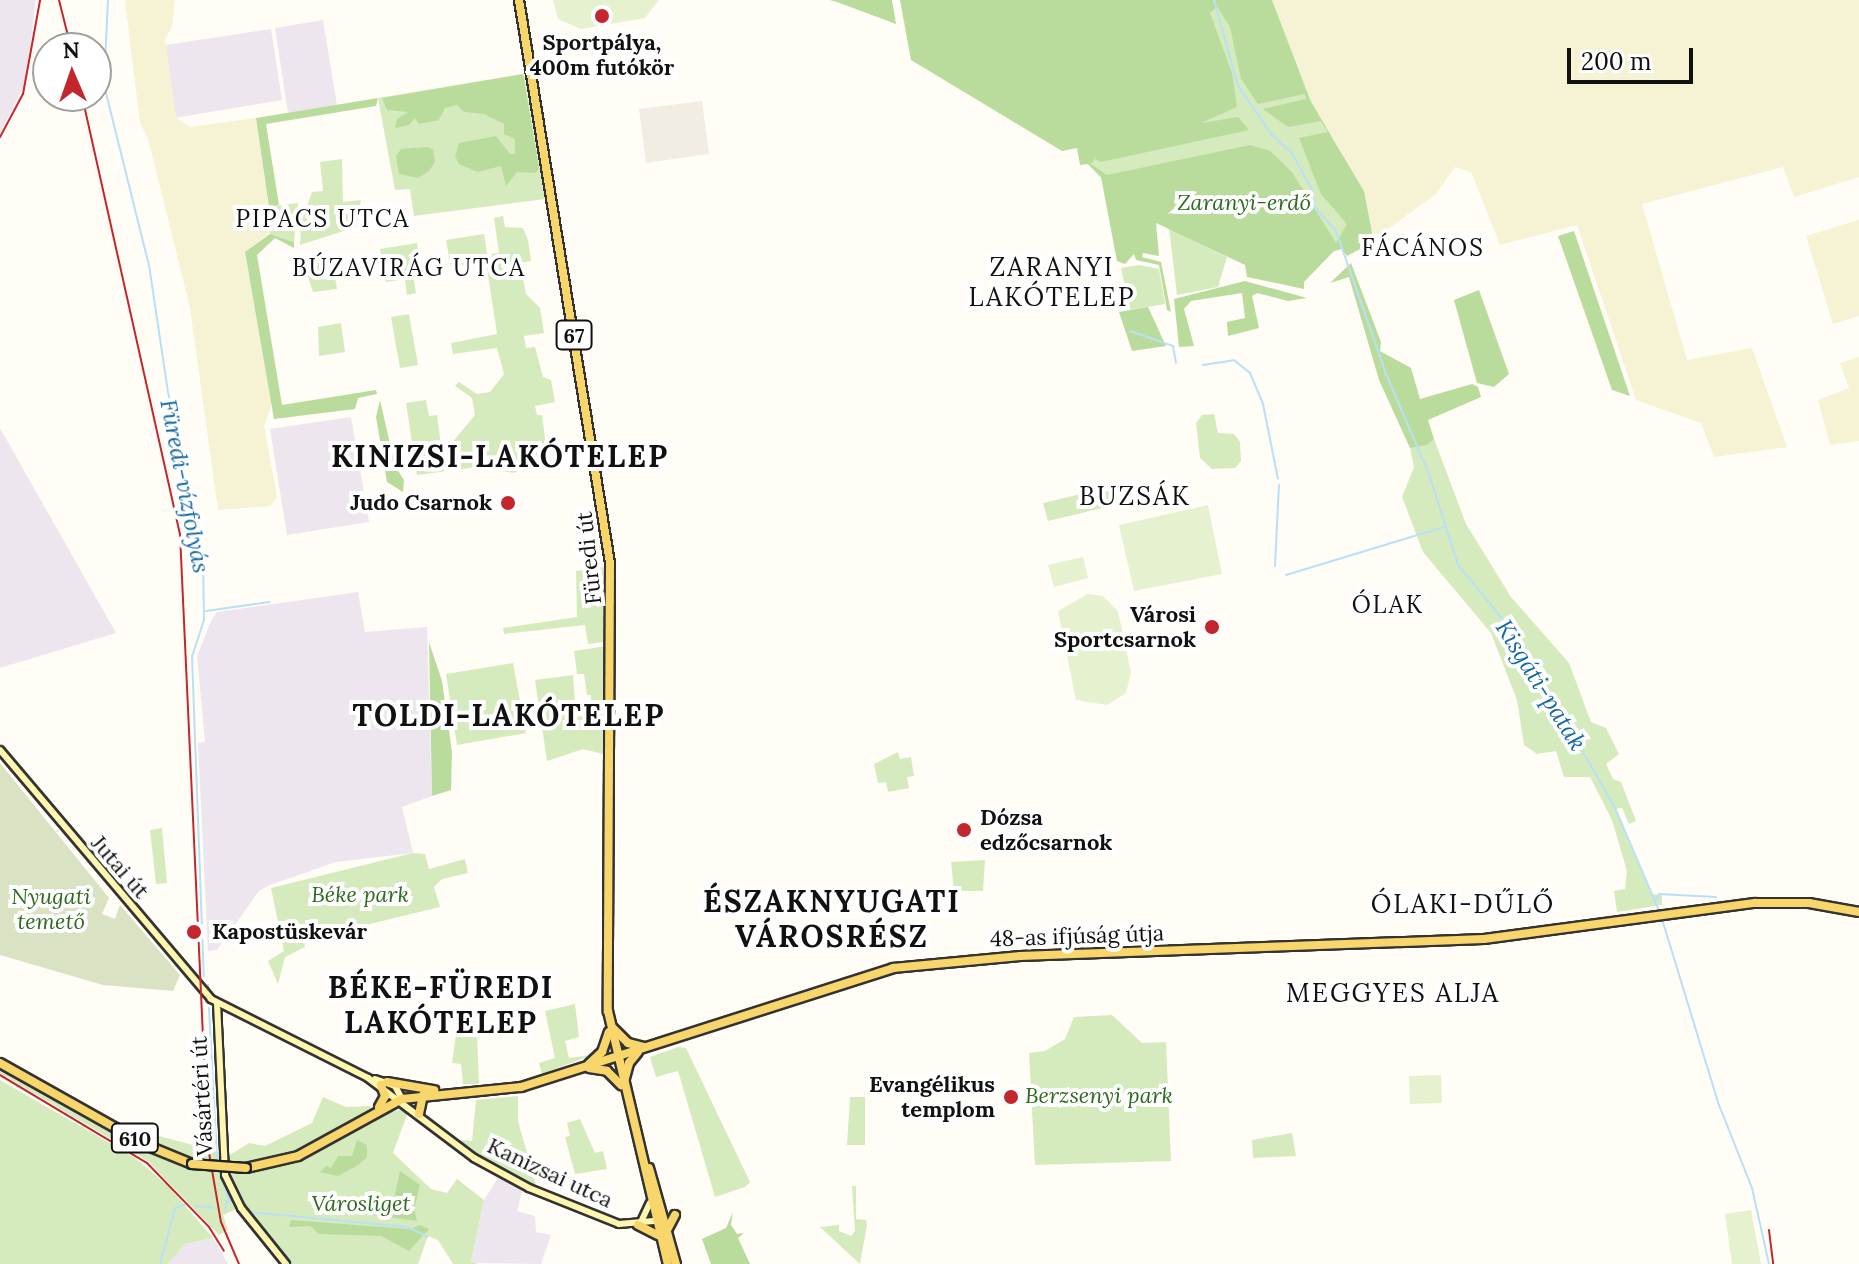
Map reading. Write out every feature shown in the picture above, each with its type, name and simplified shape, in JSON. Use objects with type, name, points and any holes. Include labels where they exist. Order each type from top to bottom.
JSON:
[{"type":"main road","name":"Füredi út","points":[[519,0],[610,563],[611,870],[606,974],[610,1023]]},
{"type":"main road","name":"48-as ifjúság útja","points":[[645,1047],[835,983],[922,963],[1504,937],[1681,911],[1779,902],[1859,912]]},
{"type":"main road","points":[[610,1023],[622,1040],[645,1047],[629,1063],[623,1087]]},
{"type":"main road","points":[[585,1068],[602,1052],[610,1023]]},
{"type":"main road","name":"67","points":[[610,1023],[623,1087],[658,1220],[676,1264]]},
{"type":"main road","name":"610","points":[[0,1063],[148,1146],[192,1164],[246,1168],[298,1156],[376,1110],[402,1099],[521,1087],[645,1047]]},
{"type":"main road","points":[[585,1068],[607,1071],[623,1087]]},
{"type":"main road","points":[[376,1110],[385,1100],[384,1084],[458,1093]]},
{"type":"main road","points":[[419,1114],[423,1095]]},
{"type":"main road","name":"67","points":[[642,1153],[650,1203],[658,1220]]},
{"type":"main road","points":[[638,1225],[663,1235],[675,1215]]},
{"type":"main road","name":"67","points":[[663,1235],[668,1264]]},
{"type":"street","name":"Jutai út","points":[[0,750],[44,808],[217,1003]]},
{"type":"street","points":[[217,1003],[384,1084]]},
{"type":"street","name":"Vásártéri út","points":[[217,1003],[225,1175],[241,1208],[286,1264]]},
{"type":"street","name":"Kanizsai utca","points":[[384,1084],[419,1114],[505,1176],[607,1220],[638,1225],[658,1220]]},
{"type":"street","points":[[638,1225],[648,1217],[650,1203]]},
{"type":"shaded area","points":[[0,0],[36,0],[25,84],[0,133]]},
{"type":"shaded area","points":[[125,0],[175,0],[172,27],[165,39],[176,118],[190,127],[256,118],[272,231],[245,253],[272,404],[264,426],[277,497],[271,506],[218,510],[190,308],[148,138],[140,123]]},
{"type":"shaded area","points":[[1272,0],[1859,0],[1859,177],[1794,197],[1783,167],[1642,204],[1687,360],[1752,348],[1787,447],[1714,457],[1701,423],[1636,400],[1577,225],[1500,245],[1471,172],[1455,167],[1436,194],[1362,248],[1364,191],[1311,102]]},
{"type":"shaded area","points":[[323,20],[337,105],[288,113],[275,28]]},
{"type":"shaded area","points":[[271,29],[282,100],[175,118],[166,45]]},
{"type":"shaded area","points":[[702,101],[709,154],[646,163],[639,109]]},
{"type":"shaded area","points":[[1859,220],[1859,316],[1833,324],[1806,236]]},
{"type":"shaded area","points":[[1859,357],[1859,441],[1830,445],[1818,400],[1849,388],[1840,363]]},
{"type":"shaded area","points":[[351,417],[369,522],[287,535],[270,429]]},
{"type":"shaded area","points":[[0,428],[116,633],[0,668]]},
{"type":"shaded area","points":[[358,592],[365,632],[427,627],[432,796],[402,807],[413,853],[336,862],[270,885],[259,891],[217,950],[208,951],[198,743],[205,742],[197,656],[212,619],[217,612]]},
{"type":"shaded area","points":[[498,1178],[523,1189],[517,1211],[535,1216],[536,1232],[551,1235],[541,1264],[471,1263],[484,1200]]},
{"type":"shaded area","points":[[213,1238],[228,1264],[168,1264],[185,1244]]},
{"type":"green space","name":"Sportpálya, 400m futókör","points":[[553,0],[659,0],[645,18],[581,29],[558,19]]},
{"type":"green space","points":[[830,0],[892,0],[896,24],[837,2]]},
{"type":"green space","name":"Zaranyi-erdő","points":[[900,0],[1272,0],[1311,102],[1364,191],[1372,233],[1362,248],[1347,256],[1342,249],[1334,251],[1304,282],[1304,289],[1247,277],[1245,265],[1156,223],[1159,256],[1143,253],[1142,257],[1161,262],[1171,312],[1167,310],[1159,265],[1136,260],[1134,254],[1125,264],[1117,261],[1101,177],[1088,164],[1080,165],[1077,148],[1062,151],[911,60]],"holes":[[[1217,7],[1230,27],[1241,79],[1258,104],[1305,94],[1306,99],[1263,109],[1288,127],[1321,121],[1328,132],[1299,138],[1321,194],[1347,224],[1336,243],[1292,172],[1270,151],[1250,145],[1107,175],[1091,164],[1095,159],[1101,162],[1249,130],[1238,117],[1201,123],[1237,107],[1232,73],[1210,13]]]},
{"type":"green space","points":[[1217,5],[1306,92],[1330,134],[1311,153],[1349,224],[1342,240],[1332,247],[1100,177],[1088,164],[1094,157],[1199,126],[1215,42],[1208,13]]},
{"type":"green space","points":[[523,74],[539,168],[536,173],[517,172],[506,186],[501,166],[478,172],[459,164],[455,156],[459,143],[496,136],[510,154],[515,154],[515,139],[504,134],[504,124],[484,114],[464,112],[457,105],[445,108],[439,120],[419,124],[415,118],[409,125],[395,128],[397,119],[408,112],[387,110],[382,98]]},
{"type":"green space","points":[[524,74],[545,199],[414,216],[410,189],[395,190],[378,98]]},
{"type":"green space","points":[[378,98],[376,106],[266,124],[279,205],[269,207],[256,118]]},
{"type":"green space","points":[[401,149],[433,149],[435,162],[429,171],[418,178],[399,174],[396,156]]},
{"type":"green space","points":[[342,159],[343,202],[361,200],[356,227],[300,245],[301,223],[312,192],[323,191],[320,162]]},
{"type":"green space","points":[[298,203],[294,242],[270,234],[269,207]]},
{"type":"green space","points":[[503,216],[505,227],[523,228],[528,240],[531,261],[513,264],[515,279],[523,278],[526,294],[540,308],[544,333],[524,336],[526,348],[535,347],[543,377],[551,380],[555,402],[535,406],[537,415],[542,415],[547,455],[514,473],[477,467],[417,475],[406,403],[426,400],[429,416],[437,415],[441,445],[451,444],[475,415],[472,398],[455,386],[459,382],[477,394],[490,392],[504,374],[497,348],[453,354],[451,343],[497,334],[486,262],[451,267],[446,240],[484,234],[487,254],[499,253],[494,218]]},
{"type":"green space","points":[[1169,228],[1227,257],[1218,287],[1177,295]]},
{"type":"green space","points":[[1574,231],[1630,396],[1612,390],[1558,236]]},
{"type":"green space","points":[[270,234],[294,242],[294,248],[275,238],[257,255],[282,405],[376,390],[377,394],[358,398],[355,409],[274,419],[245,252]]},
{"type":"green space","points":[[417,243],[420,267],[429,266],[430,272],[413,274],[416,293],[407,295],[405,279],[386,282],[380,249]]},
{"type":"green space","points":[[332,259],[337,289],[313,292],[304,264]]},
{"type":"green space","points":[[1351,263],[1381,342],[1380,351],[1411,368],[1420,399],[1472,384],[1478,387],[1481,397],[1428,420],[1434,439],[1427,445],[1410,448],[1379,380],[1349,277],[1330,283]]},
{"type":"green space","points":[[1139,265],[1159,269],[1165,304],[1130,310],[1121,268]]},
{"type":"green space","points":[[1245,281],[1307,298],[1288,301],[1257,293],[1252,296],[1259,328],[1228,336],[1227,322],[1245,318],[1242,293],[1191,301],[1184,309],[1194,346],[1179,347],[1174,299]]},
{"type":"green space","points":[[1479,290],[1509,374],[1494,387],[1477,383],[1454,300]]},
{"type":"green space","points":[[1148,307],[1166,346],[1132,351],[1119,312]]},
{"type":"green space","points":[[409,314],[418,365],[400,368],[391,317]]},
{"type":"green space","points":[[341,323],[345,352],[319,356],[318,327]]},
{"type":"green space","points":[[380,400],[395,466],[404,480],[403,492],[387,482],[376,417]]},
{"type":"green space","points":[[1214,414],[1218,433],[1234,434],[1240,442],[1241,461],[1235,468],[1212,469],[1200,458],[1196,423],[1202,415]]},
{"type":"green space","points":[[1434,439],[1466,524],[1511,597],[1569,663],[1591,722],[1606,728],[1619,754],[1606,764],[1613,779],[1621,782],[1636,821],[1629,824],[1622,808],[1615,809],[1651,894],[1662,895],[1662,905],[1617,912],[1614,891],[1625,889],[1627,871],[1612,820],[1590,777],[1564,777],[1556,751],[1537,754],[1524,745],[1517,700],[1491,633],[1423,552],[1402,497],[1414,467],[1410,448]]},
{"type":"green space","points":[[1111,487],[1115,505],[1048,521],[1043,503]]},
{"type":"green space","points":[[1208,505],[1222,574],[1134,591],[1119,525]]},
{"type":"green space","points":[[1083,557],[1088,578],[1054,587],[1048,565]]},
{"type":"green space","points":[[603,567],[604,642],[588,644],[585,625],[504,634],[503,628],[577,617],[576,571]]},
{"type":"green space","points":[[1088,594],[1103,596],[1118,611],[1131,673],[1126,693],[1107,705],[1076,700],[1058,611]]},
{"type":"green space","points":[[429,642],[442,681],[452,752],[451,790],[432,796]]},
{"type":"green space","points":[[613,645],[611,756],[583,749],[547,761],[535,680],[573,675],[576,717],[590,715],[591,695],[587,695],[584,674],[577,674],[574,651]]},
{"type":"green space","points":[[513,663],[526,733],[457,745],[446,674]]},
{"type":"green space","points":[[898,752],[900,759],[911,757],[914,776],[907,777],[909,788],[888,792],[886,782],[878,783],[874,764]]},
{"type":"green space","name":"Nyugati temető","points":[[0,763],[109,898],[102,914],[115,919],[120,905],[180,975],[173,991],[103,985],[0,955]]},
{"type":"green space","points":[[162,828],[167,883],[156,884],[150,830]]},
{"type":"green space","name":"Béke park","points":[[413,853],[425,854],[429,869],[465,859],[468,873],[442,879],[434,887],[440,907],[304,940],[305,947],[285,957],[278,984],[268,961],[284,951],[271,888]]},
{"type":"green space","points":[[985,860],[983,891],[954,891],[951,862]]},
{"type":"green space","points":[[575,1004],[579,1037],[565,1041],[569,1058],[592,1055],[542,1074],[539,1063],[555,1058],[545,1011]]},
{"type":"green space","points":[[468,1010],[489,1010],[477,1034],[479,1084],[463,1084],[461,1064],[452,1063],[458,1020]]},
{"type":"green space","name":"Berzsenyi park","points":[[1112,1015],[1142,1043],[1166,1042],[1171,1161],[1035,1165],[1029,1053],[1045,1051],[1065,1039],[1074,1017]]},
{"type":"green space","points":[[678,1047],[686,1048],[750,1182],[745,1187],[715,1197],[678,1071],[656,1077],[650,1057]]},
{"type":"green space","name":"Városliget","points":[[0,1059],[122,1126],[230,1155],[249,1143],[265,1146],[312,1123],[323,1097],[346,1107],[370,1106],[381,1115],[402,1109],[408,1112],[393,1153],[431,1189],[447,1193],[457,1179],[484,1200],[471,1262],[479,1264],[453,1264],[438,1240],[428,1236],[418,1264],[290,1264],[243,1206],[223,1215],[228,1230],[219,1235],[148,1161],[0,1073]]},
{"type":"green space","points":[[1441,1075],[1442,1103],[1410,1104],[1409,1076]]},
{"type":"green space","points":[[0,1080],[134,1157],[167,1185],[213,1238],[185,1244],[168,1264],[0,1264]]},
{"type":"green space","points":[[518,1096],[518,1121],[537,1188],[460,1144],[461,1140],[472,1141],[476,1100]]},
{"type":"green space","points":[[850,1097],[865,1097],[865,1145],[847,1145]]},
{"type":"green space","points":[[580,1119],[595,1153],[603,1151],[607,1169],[575,1174],[565,1137],[570,1136],[567,1123]]},
{"type":"green space","points":[[1292,1133],[1296,1156],[1253,1158],[1252,1140]]},
{"type":"green space","points":[[357,1140],[367,1145],[367,1157],[358,1165],[338,1176],[320,1172],[326,1166],[331,1168],[338,1156],[352,1156]]},
{"type":"green space","points":[[400,1171],[420,1185],[414,1209],[417,1221],[366,1214],[366,1202],[374,1197],[394,1199]]},
{"type":"green space","points":[[852,1186],[856,1186],[856,1219],[866,1220],[867,1225],[860,1264],[820,1227],[839,1225],[839,1231],[851,1236],[855,1231]]},
{"type":"green space","points":[[1751,1210],[1761,1264],[1732,1264],[1725,1214]]},
{"type":"green space","points":[[733,1212],[731,1225],[737,1234],[744,1233],[738,1238],[750,1264],[711,1264],[702,1239],[726,1228]]},
{"type":"green space","points":[[291,1220],[410,1229],[420,1225],[429,1229],[409,1251],[381,1236],[319,1234],[310,1226],[289,1227]]},
{"type":"waterway","name":"Füredi-vízfolyás","points":[[108,0],[104,85],[149,265],[168,392],[203,558],[204,620],[192,656],[204,976]]},
{"type":"waterway","name":"Kisgáti-patak","points":[[1214,0],[1238,86],[1272,135],[1292,153],[1312,190],[1314,207],[1336,231],[1386,374],[1429,474],[1458,565],[1519,639],[1615,808],[1660,913]]},
{"type":"waterway","points":[[1130,331],[1173,346],[1176,363]]},
{"type":"waterway","points":[[1203,365],[1234,360],[1250,373],[1263,404],[1278,479]]},
{"type":"waterway","points":[[1275,566],[1279,485]]},
{"type":"waterway","points":[[1286,575],[1444,527]]},
{"type":"waterway","points":[[206,611],[269,602]]},
{"type":"waterway","points":[[1655,902],[1659,894],[1716,897]]},
{"type":"waterway","name":"Kisgáti-patak","points":[[1662,919],[1719,1105],[1752,1188],[1769,1264]]},
{"type":"waterway","name":"Füredi-vízfolyás","points":[[208,985],[210,993]]},
{"type":"waterway","name":"Füredi-vízfolyás","points":[[209,1008],[217,1163]]},
{"type":"waterway","name":"Füredi-vízfolyás","points":[[218,1169],[230,1202]]},
{"type":"waterway","points":[[225,1209],[227,1200]]},
{"type":"waterway","points":[[160,1264],[175,1208],[185,1205]]},
{"type":"waterway","points":[[196,1206],[214,1208]]},
{"type":"waterway","points":[[249,1212],[408,1227],[428,1237]]},
{"type":"railway","points":[[0,137],[23,94],[40,0]]},
{"type":"railway","points":[[59,0],[67,32]]},
{"type":"railway","points":[[86,112],[180,534],[208,1147],[221,1222],[239,1264]]},
{"type":"railway","points":[[0,1075],[147,1163],[209,1227],[224,1251]]},
{"type":"railway","points":[[1769,1230],[1773,1264]]},
{"type":"place","name":"Sportpálya, 400m futókör","points":[[602,16]]},
{"type":"place","name":"Judo Csarnok","points":[[508,503]]},
{"type":"place","name":"Városi Sportcsarnok","points":[[1212,627]]},
{"type":"place","name":"Dózsa edzőcsarnok","points":[[964,830]]},
{"type":"place","name":"Kapostüskevár","points":[[194,932]]},
{"type":"place","name":"Evangélikus templom","points":[[1011,1097]]},
{"type":"district","name":"PIPACS UTCA","points":[[323,219]]},
{"type":"district","name":"FÁCÁNOS","points":[[1423,248]]},
{"type":"district","name":"BÚZAVIRÁG UTCA","points":[[409,268]]},
{"type":"district","name":"ZARANYI LAKÓTELEP","points":[[1052,282]]},
{"type":"district","name":"KINIZSI-LAKÓTELEP","points":[[500,456]]},
{"type":"district","name":"BUZSÁK","points":[[1135,496]]},
{"type":"district","name":"ÓLAK","points":[[1388,605]]},
{"type":"district","name":"TOLDI-LAKÓTELEP","points":[[509,715]]},
{"type":"district","name":"ÓLAKI-DŰLŐ","points":[[1463,904]]},
{"type":"district","name":"ÉSZAKNYUGATI VÁROSRÉSZ","points":[[832,918]]},
{"type":"district","name":"MEGGYES ALJA","points":[[1393,993]]},
{"type":"district","name":"BÉKE-FÜREDI LAKÓTELEP","points":[[441,1004]]}]
